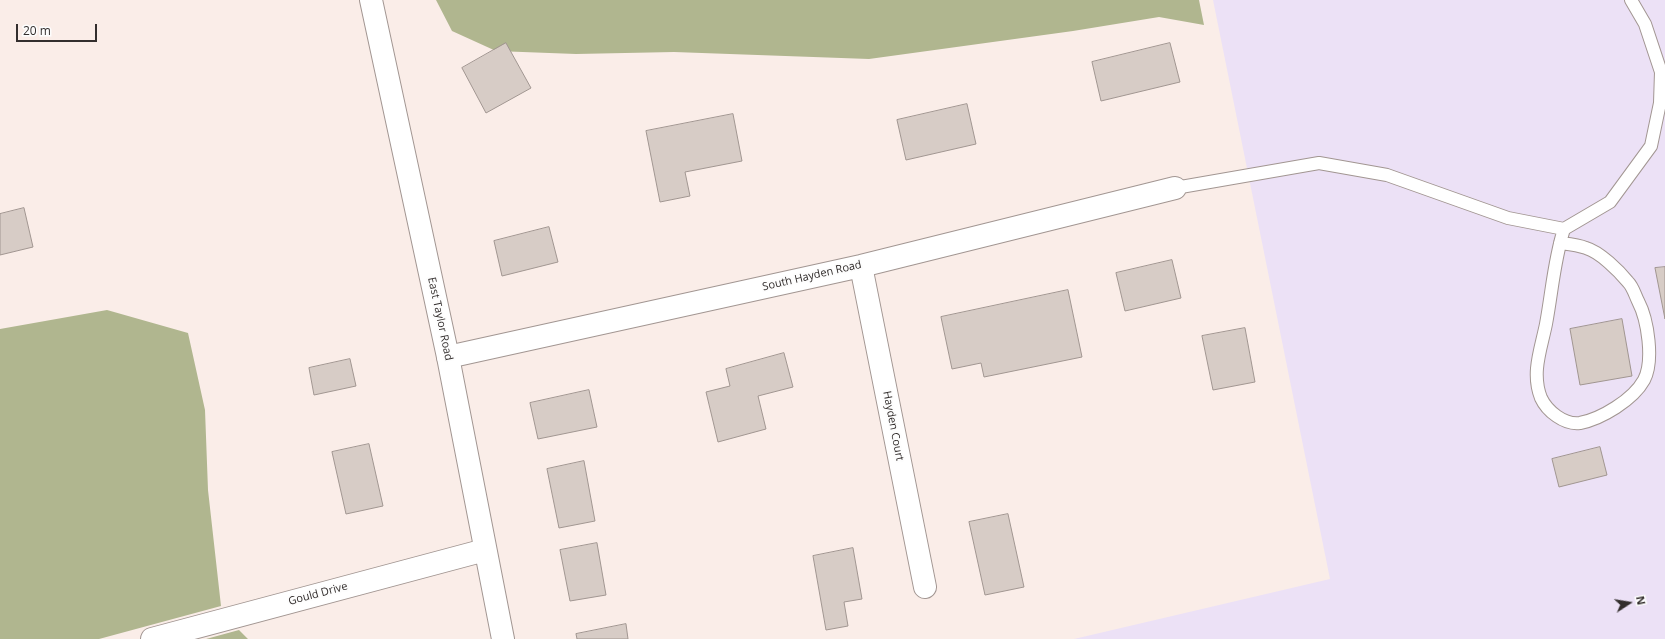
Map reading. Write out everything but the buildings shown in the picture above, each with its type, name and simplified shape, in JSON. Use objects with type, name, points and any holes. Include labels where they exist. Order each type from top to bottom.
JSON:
[{"type":"street","name":"East Taylor Road","points":[[371,0],[448,357],[484,550],[503,639]]},
{"type":"street","name":"South Hayden Road","points":[[448,357],[860,266],[1175,188]]},
{"type":"street","name":"Hayden Court","points":[[860,266],[925,587]]},
{"type":"street","name":"Gould Drive","points":[[152,639],[484,550]]},
{"type":"lane","points":[[1175,188],[1319,163],[1387,175],[1508,218],[1564,229],[1610,202],[1651,146],[1660,103],[1661,72],[1645,24],[1631,0]]},
{"type":"lane","points":[[1560,242],[1588,248],[1607,261],[1629,283],[1643,311],[1650,356],[1644,380],[1629,397],[1607,413],[1579,423],[1565,421],[1549,411],[1542,399],[1538,387],[1538,357],[1546,324],[1554,267],[1560,242],[1564,229]]},
{"type":"shaded area","points":[[1213,0],[1665,0],[1665,639],[1074,639],[1330,579]]},
{"type":"green space","points":[[436,0],[1199,0],[1204,25],[1159,17],[1073,31],[869,59],[674,52],[576,54],[496,51],[452,31]]},
{"type":"green space","points":[[107,310],[188,333],[205,410],[208,490],[221,606],[99,639],[0,639],[0,329]]},
{"type":"green space","points":[[239,630],[248,639],[206,639]]}]
